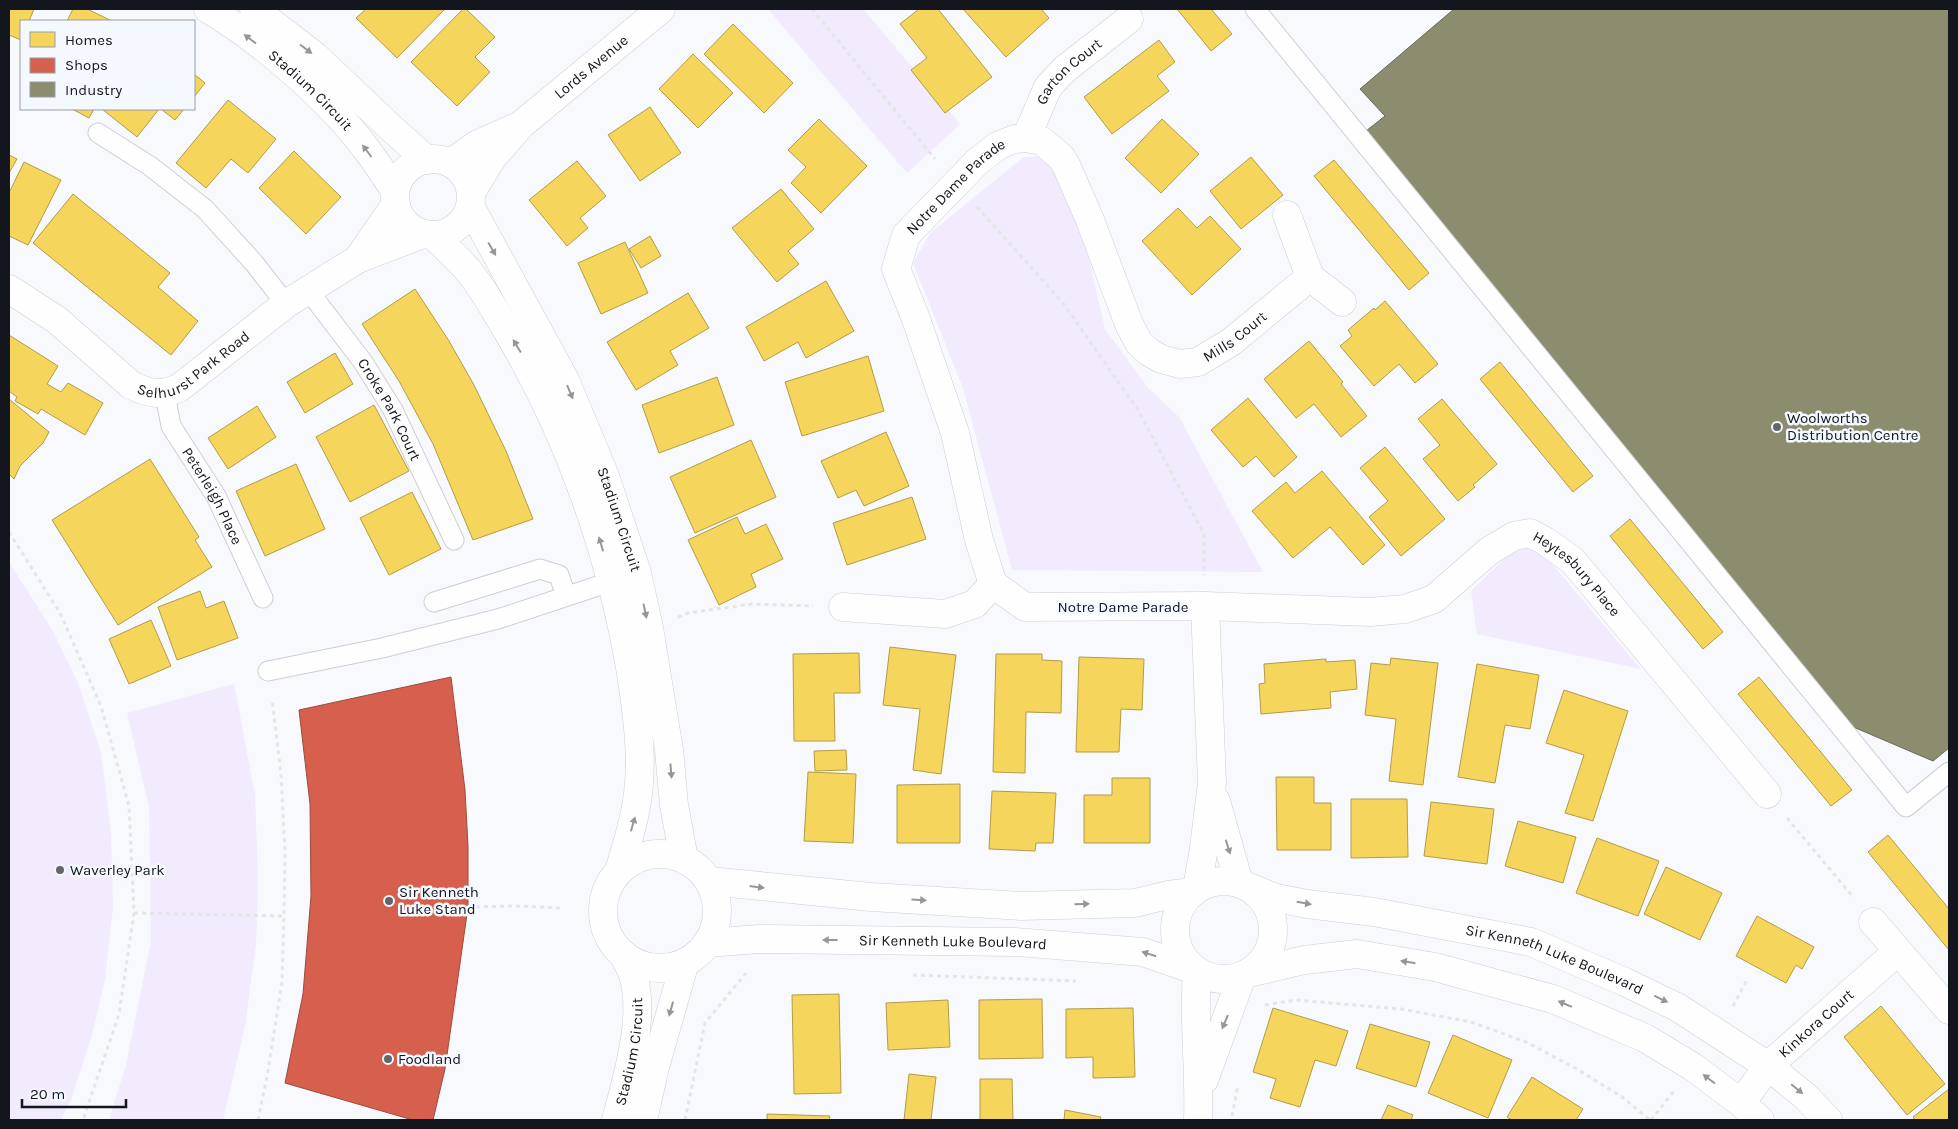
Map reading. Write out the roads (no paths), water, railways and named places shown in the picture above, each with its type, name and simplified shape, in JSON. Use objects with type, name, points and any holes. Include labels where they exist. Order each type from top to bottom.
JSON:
[{"type":"street","name":"Stadium Circuit","points":[[208,9],[280,61],[328,106],[366,149],[395,197]]},
{"type":"street","name":"Stadium Circuit","points":[[254,9],[315,56],[391,128],[439,161]]},
{"type":"street","name":"Lords Avenue","points":[[522,124],[662,9]]},
{"type":"street","name":"Garton Court","points":[[1026,138],[1048,86],[1065,69],[1129,19]]},
{"type":"street","points":[[522,124],[492,158],[470,199],[465,217],[457,226],[446,233],[428,235],[413,230],[405,223],[399,214],[395,197],[399,180],[406,170],[416,163],[439,161],[522,124]]},
{"type":"street","name":"Notre Dame Parade","points":[[1149,352],[1139,343],[1130,324],[1090,220],[1066,165],[1061,157],[1042,141],[1026,138],[1015,139],[999,145],[978,161],[906,236],[896,269],[916,319],[955,433],[979,540],[993,584],[1024,607],[1205,606],[1212,783],[1204,848],[1195,890]]},
{"type":"street","points":[[439,161],[460,171],[467,181],[470,199]]},
{"type":"street","name":"Selhurst Park Road","points":[[358,259],[395,197]]},
{"type":"street","name":"Stadium Circuit","points":[[470,199],[565,380],[605,476],[637,573],[649,628],[669,750],[674,805],[684,859]]},
{"type":"street","points":[[1287,215],[1310,277],[1342,302]]},
{"type":"street","name":"Stadium Circuit","points":[[428,235],[468,270],[494,308],[531,372],[564,440],[598,535],[624,633],[636,705],[640,781],[636,813],[619,871]]},
{"type":"street","name":"Selhurst Park Road","points":[[9,289],[57,320],[131,385],[146,392],[165,394],[179,388],[297,297],[358,259],[428,235]]},
{"type":"street","name":"Mills Court","points":[[1149,352],[1161,360],[1180,364],[1198,362],[1231,342],[1310,277]]},
{"type":"street","name":"Heytesbury Place","points":[[1205,606],[1370,612],[1405,609],[1434,599],[1489,551],[1514,536],[1530,533],[1545,540],[1573,561],[1767,794]]},
{"type":"street","points":[[843,607],[944,614],[974,604],[993,584]]},
{"type":"street","name":"Notre Dame Parade","points":[[1212,783],[1226,843],[1240,883]]},
{"type":"street","points":[[668,854],[684,859],[698,868],[709,881],[716,896],[717,912],[715,929],[698,954],[670,968],[653,968],[637,964],[622,954],[610,938],[603,919],[604,901],[610,885],[619,871],[634,860],[650,855],[668,854]]},
{"type":"street","name":"Sir Kenneth Luke Boulevard","points":[[709,881],[871,898],[1021,906],[1135,903],[1195,890],[1211,883],[1225,881],[1240,883],[1276,898],[1307,904],[1374,912],[1531,942],[1625,982],[1677,1007],[1768,1066],[1805,1096],[1828,1120]]},
{"type":"street","points":[[1199,1093],[1244,975],[1259,965],[1268,952],[1273,936],[1272,920],[1266,904],[1256,892],[1240,883]]},
{"type":"street","points":[[1195,890],[1183,902],[1176,916],[1174,931],[1177,946],[1184,960],[1196,971],[1198,1120]]},
{"type":"street","points":[[1873,922],[1949,1010]]},
{"type":"street","name":"Sir Kenneth Luke Boulevard","points":[[707,943],[759,939],[1015,942],[1143,952],[1208,977],[1219,979],[1244,975],[1304,960],[1357,954],[1435,967],[1553,999],[1645,1038],[1692,1067],[1751,1112]]},
{"type":"street","name":"Kinkora Court","points":[[1751,1112],[1768,1066],[1898,951]]},
{"type":"street","name":"Stadium Circuit","points":[[616,1120],[634,1049],[637,1005],[633,974],[622,954]]},
{"type":"street","name":"Stadium Circuit","points":[[644,1120],[655,1067],[685,962]]},
{"type":"lane","points":[[1255,9],[1906,807],[1949,772]]},
{"type":"lane","name":"Croke Park Court","points":[[98,133],[150,166],[205,209],[254,263],[297,297],[363,362],[393,410],[454,540]]},
{"type":"lane","name":"Peterleigh Place","points":[[165,394],[171,426],[216,496],[263,598]]},
{"type":"lane","points":[[434,602],[540,569],[559,575],[566,596]]},
{"type":"lane","points":[[268,671],[382,648],[498,619],[637,573]]},
{"type":"place","name":"Woolworths Distribution Centre","points":[[1777,427]]},
{"type":"place","name":"Waverley Park","points":[[60,870]]},
{"type":"place","name":"Sir Kenneth Luke Stand","points":[[389,901]]},
{"type":"place","name":"Foodland","points":[[388,1059]]}]
